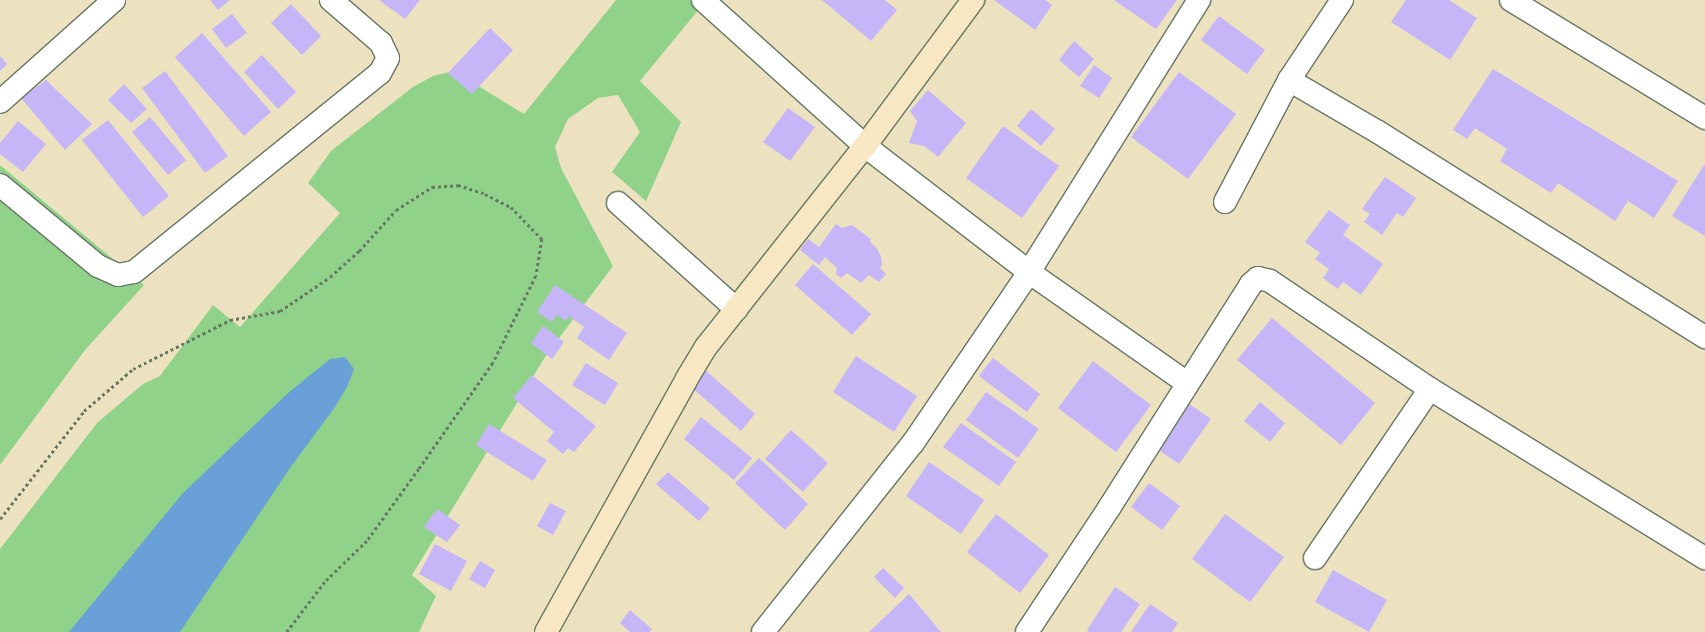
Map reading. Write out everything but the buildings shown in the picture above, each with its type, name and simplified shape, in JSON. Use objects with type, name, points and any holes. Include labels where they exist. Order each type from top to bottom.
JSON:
[{"type":"street","points":[[0,102],[114,0]]},
{"type":"street","points":[[0,185],[98,266],[118,275],[134,272],[380,73],[388,58],[381,43],[331,0]]},
{"type":"street","points":[[546,632],[686,380],[706,347],[865,146],[973,0]]},
{"type":"street","points":[[763,632],[913,443],[1029,272],[1199,0]]},
{"type":"street","points":[[1225,202],[1289,80],[1342,0]]},
{"type":"street","points":[[1511,0],[1705,118]]},
{"type":"street","points":[[716,4],[865,146],[1029,272],[1186,383]]},
{"type":"street","points":[[1289,80],[1391,140],[1705,337]]},
{"type":"street","points":[[618,203],[736,309]]},
{"type":"street","points":[[1027,632],[1109,508],[1186,383],[1251,284],[1258,278],[1270,281],[1430,389],[1705,558]]},
{"type":"street","points":[[1315,558],[1430,389]]},
{"type":"path","points":[[0,519],[84,410],[133,369],[230,320],[280,310],[330,277],[359,251],[396,210],[432,187],[458,185],[485,194],[511,207],[542,239],[536,276],[493,363],[367,541],[326,582],[287,632]]},
{"type":"green space","points":[[616,0],[699,0],[704,3],[640,81],[681,122],[646,201],[612,172],[640,132],[618,95],[598,98],[568,119],[555,147],[561,168],[613,266],[545,357],[412,575],[436,596],[419,632],[0,632],[0,549],[97,423],[143,384],[160,376],[213,305],[240,327],[340,213],[308,183],[331,151],[413,87],[433,76],[454,71],[524,114]]},
{"type":"green space","points":[[0,165],[144,285],[85,350],[0,465]]},
{"type":"water","points":[[345,357],[354,369],[347,387],[335,407],[290,468],[180,632],[69,632],[182,494],[288,393],[330,359]]}]
